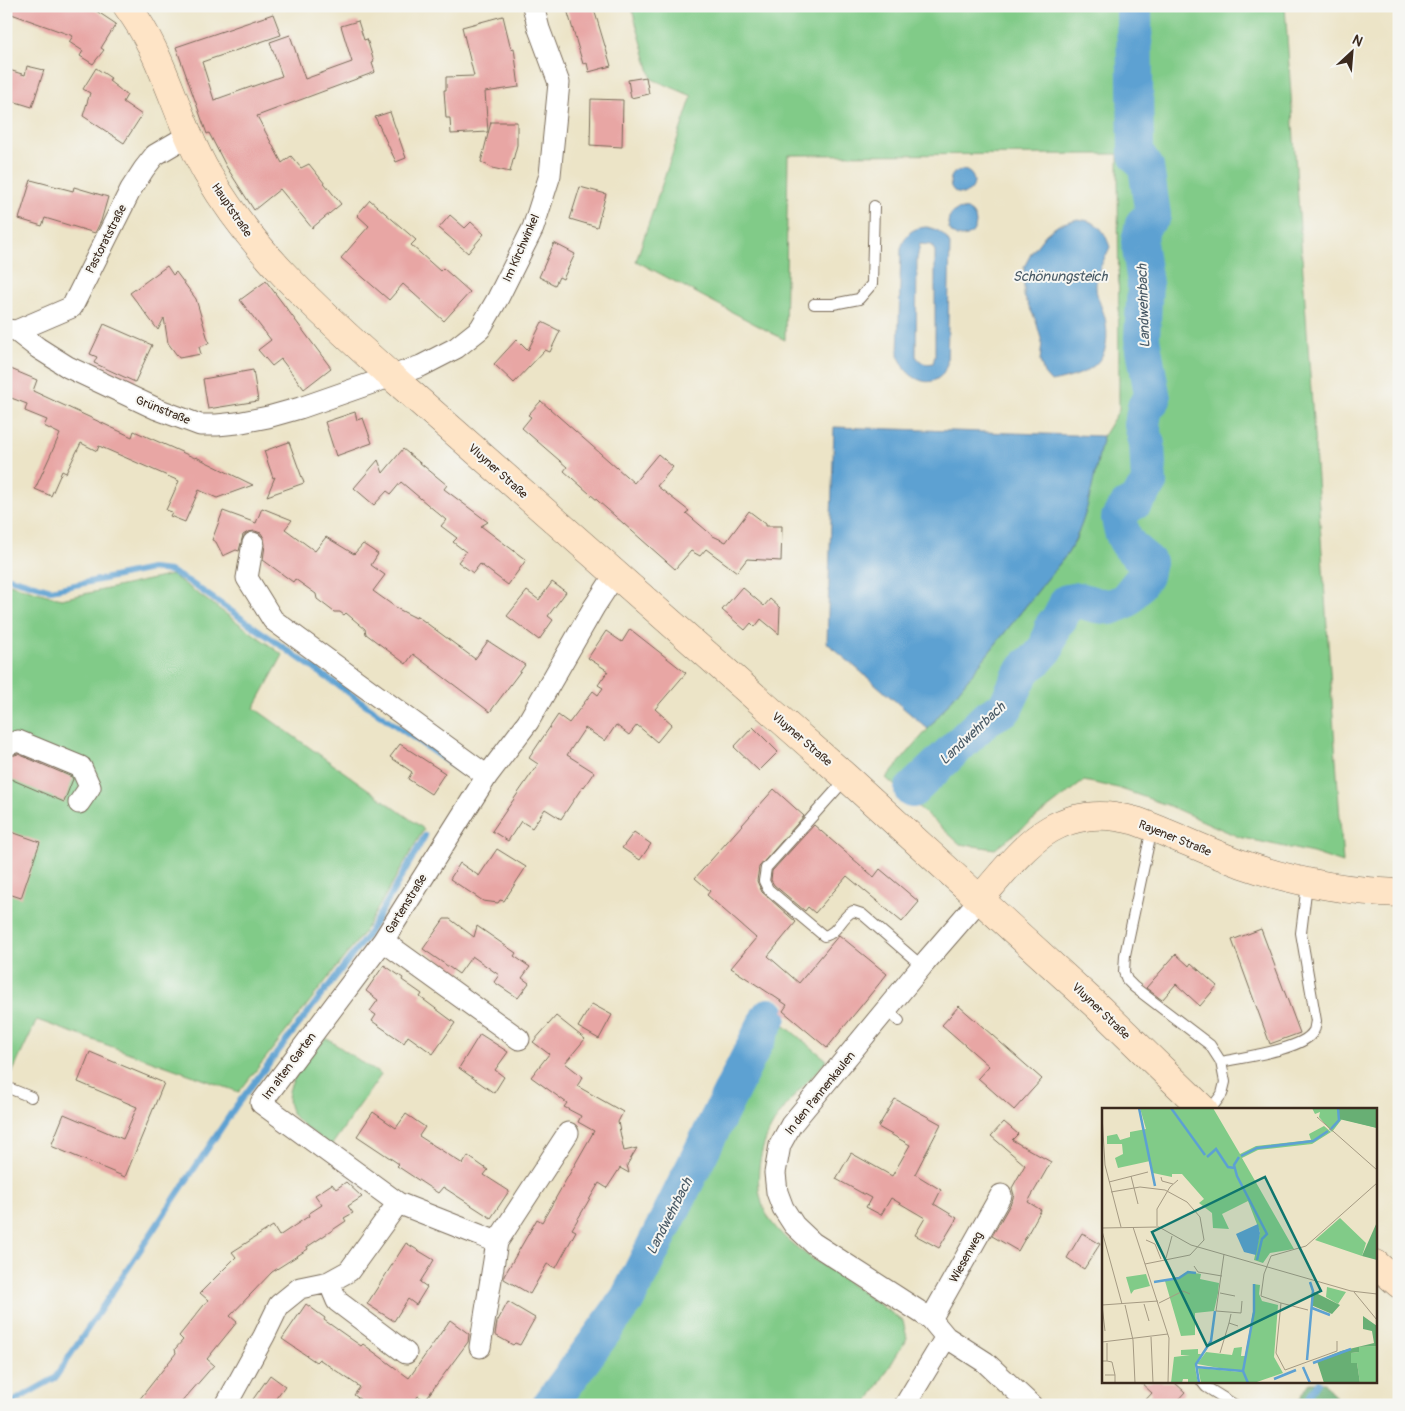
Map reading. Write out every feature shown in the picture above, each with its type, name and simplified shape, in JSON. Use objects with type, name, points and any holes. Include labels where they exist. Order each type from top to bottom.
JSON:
[{"type":"main road","name":"Hauptstraße","points":[[127,6],[136,18],[162,68],[206,172],[229,207],[254,242],[276,268],[391,376]]},
{"type":"main road","name":"Vluyner Straße","points":[[391,376],[847,778],[1099,1008],[1202,1108]]},
{"type":"main road","name":"Rayener Straße","points":[[980,899],[1027,845],[1038,836],[1062,823],[1091,816],[1120,817],[1152,827],[1242,864],[1307,883],[1348,889],[1399,893]]},
{"type":"main road","points":[[1378,1266],[1399,1284]]},
{"type":"street","name":"Im Kirchwinkel","points":[[391,376],[421,366],[456,348],[480,328],[498,298],[533,228],[550,175],[559,83],[539,29],[533,6]]},
{"type":"street","name":"Pastoratstraße","points":[[11,331],[72,306],[131,189],[144,169],[155,155],[189,135]]},
{"type":"street","name":"Grünstraße","points":[[11,331],[68,367],[157,409],[200,425],[237,424],[268,417],[391,376]]},
{"type":"street","points":[[253,543],[247,578],[273,620],[487,776]]},
{"type":"street","name":"Gartenstraße","points":[[519,1038],[383,941],[487,776],[528,722],[615,575]]},
{"type":"street","points":[[6,745],[18,741],[81,767],[90,787],[79,803]]},
{"type":"street","name":"In den Pannenkaulen","points":[[980,899],[922,966],[893,1015],[792,1125],[780,1145],[775,1173],[777,1192],[783,1208],[794,1225],[813,1243],[931,1319],[946,1337],[985,1362],[1031,1405]]},
{"type":"street","name":"Im alten Garten","points":[[383,941],[261,1104],[398,1203],[497,1242]]},
{"type":"street","points":[[480,1347],[497,1242],[568,1133]]},
{"type":"street","name":"Wiesenweg","points":[[931,1319],[1001,1195]]},
{"type":"street","points":[[226,1405],[264,1336],[278,1305],[300,1288],[329,1282],[349,1271],[398,1203]]},
{"type":"street","points":[[329,1282],[338,1302],[406,1353]]},
{"type":"street","points":[[905,1405],[946,1337]]},
{"type":"lane","points":[[814,304],[833,304],[858,299],[872,284],[874,206]]},
{"type":"lane","points":[[847,778],[766,868],[764,880],[768,889],[824,936],[830,935],[848,914],[853,911],[862,914],[922,966]]},
{"type":"lane","points":[[1152,827],[1127,939],[1124,972],[1127,980],[1134,987],[1210,1045],[1221,1062],[1225,1082],[1222,1094],[1212,1108]]},
{"type":"lane","points":[[1221,1062],[1275,1052],[1300,1043],[1313,1032],[1316,1021],[1301,932],[1307,883]]},
{"type":"lane","points":[[6,1087],[31,1097]]},
{"type":"lane","points":[[1204,1384],[1235,1405]]},
{"type":"green space","points":[[631,6],[1285,6],[1343,863],[1313,853],[1239,837],[1167,805],[1118,788],[1084,781],[995,849],[960,844],[886,778],[928,729],[1068,553],[1076,539],[1085,514],[1103,436],[1119,410],[1118,154],[788,155],[785,340],[636,261],[692,96],[652,79]]},
{"type":"green space","points":[[172,575],[283,655],[254,708],[424,829],[364,932],[239,1092],[37,1020],[6,1086],[6,583],[61,599]]},
{"type":"green space","points":[[763,1008],[827,1060],[785,1107],[766,1139],[760,1160],[759,1182],[762,1203],[766,1214],[778,1230],[799,1249],[903,1321],[907,1338],[866,1405],[537,1405],[621,1292]]},
{"type":"green space","points":[[326,1038],[381,1075],[331,1146],[298,1121],[289,1107],[288,1096],[296,1075]]},
{"type":"green space","points":[[1309,1384],[1325,1384],[1341,1405],[1296,1405]]},
{"type":"water","points":[[962,170],[967,171],[973,177],[973,187],[967,193],[962,194],[957,193],[951,187],[950,182],[951,177],[957,171]]},
{"type":"water","points":[[962,209],[972,213],[976,223],[972,233],[962,237],[952,233],[948,223],[952,213]]},
{"type":"water","name":"Schönungsteich","points":[[1078,219],[1096,224],[1105,235],[1110,247],[1096,282],[1096,292],[1105,319],[1107,338],[1105,349],[1094,366],[1075,376],[1051,382],[1044,374],[1040,361],[1042,342],[1036,321],[1024,296],[1024,267],[1032,252],[1046,234],[1060,224]]},
{"type":"water","points":[[927,227],[938,231],[946,237],[950,244],[947,364],[940,377],[928,382],[919,380],[909,373],[898,356],[901,248],[910,232]],"holes":[[[920,244],[931,245],[935,251],[935,356],[933,363],[925,364],[916,356],[917,259]]]},
{"type":"water","points":[[834,427],[1103,436],[1086,511],[1068,553],[928,729],[827,643]]},
{"type":"building","points":[[6,6],[89,6],[116,24],[101,48],[104,50],[93,64],[80,56],[83,51],[69,42],[73,36],[6,12]]},
{"type":"building","points":[[566,6],[593,6],[611,66],[589,72],[587,63],[583,64]]},
{"type":"building","points":[[273,14],[281,35],[202,62],[214,100],[282,76],[270,42],[290,35],[305,79],[352,62],[341,26],[358,21],[364,40],[367,39],[374,62],[372,63],[375,72],[257,116],[282,163],[291,156],[301,168],[309,164],[341,204],[312,228],[280,189],[254,210],[226,166],[209,133],[207,134],[176,47]]},
{"type":"building","points":[[503,16],[511,49],[514,48],[519,87],[485,92],[488,132],[451,134],[450,118],[446,118],[444,90],[446,90],[446,77],[474,76],[462,27]]},
{"type":"building","points":[[27,66],[44,70],[32,107],[6,99],[6,69],[25,75]]},
{"type":"building","points":[[96,68],[111,78],[109,81],[127,95],[123,102],[142,115],[124,143],[83,116],[90,93],[83,89]]},
{"type":"building","points":[[646,77],[649,94],[631,98],[628,80]]},
{"type":"building","points":[[591,99],[623,100],[622,147],[590,145]]},
{"type":"building","points":[[390,112],[406,158],[396,162],[375,117]]},
{"type":"building","points":[[491,122],[517,122],[517,145],[510,172],[492,168],[481,162]]},
{"type":"building","points":[[31,180],[73,191],[74,187],[108,197],[101,221],[95,233],[45,218],[42,226],[19,219]]},
{"type":"building","points":[[580,187],[606,194],[597,227],[570,219]]},
{"type":"building","points":[[370,200],[416,240],[411,245],[440,271],[443,268],[470,292],[444,321],[403,284],[389,300],[341,258],[369,226],[357,215]]},
{"type":"building","points":[[450,215],[465,228],[471,222],[484,234],[468,253],[439,228]]},
{"type":"building","points":[[554,243],[575,254],[563,279],[559,277],[555,285],[539,277]]},
{"type":"building","points":[[167,266],[173,275],[176,272],[196,299],[209,343],[199,347],[201,354],[179,358],[168,343],[164,318],[158,330],[130,293]]},
{"type":"building","points":[[266,281],[331,368],[304,389],[281,359],[272,366],[258,350],[271,340],[240,300]]},
{"type":"building","points":[[542,322],[560,331],[550,352],[545,350],[514,383],[494,364],[517,339],[528,350]]},
{"type":"building","points":[[104,324],[152,345],[135,382],[94,363],[97,357],[90,354]]},
{"type":"building","points":[[6,367],[37,380],[33,391],[132,437],[134,431],[196,457],[253,485],[217,498],[199,490],[185,522],[170,516],[172,512],[166,510],[179,481],[99,446],[97,451],[81,443],[66,473],[62,471],[51,496],[35,489],[60,434],[44,426],[47,420],[25,411],[27,404],[6,396]]},
{"type":"building","points":[[253,370],[258,401],[208,409],[203,379]]},
{"type":"building","points":[[541,401],[634,483],[658,454],[673,467],[657,486],[689,511],[686,513],[713,536],[726,542],[749,511],[766,526],[782,526],[781,561],[747,559],[737,572],[706,549],[700,556],[691,551],[675,569],[564,471],[567,467],[522,428],[531,417],[528,415]]},
{"type":"building","points":[[355,412],[357,420],[363,418],[372,443],[336,456],[325,422]]},
{"type":"building","points":[[289,442],[304,483],[267,496],[275,477],[273,478],[264,451]]},
{"type":"building","points":[[403,449],[447,485],[444,489],[488,522],[481,526],[526,560],[508,585],[480,564],[473,573],[458,562],[466,552],[453,542],[457,538],[441,526],[446,520],[401,482],[391,494],[387,491],[374,505],[354,488],[378,460],[383,473]]},
{"type":"building","points":[[262,508],[292,520],[285,529],[315,551],[326,537],[354,554],[363,544],[378,554],[371,565],[385,575],[373,591],[398,609],[416,618],[417,616],[475,659],[488,641],[525,665],[490,712],[413,654],[406,664],[366,634],[365,629],[346,613],[344,615],[340,612],[334,612],[317,599],[316,594],[295,579],[293,582],[263,560],[265,545],[261,533],[255,531],[243,535],[239,551],[236,550],[223,556],[216,542],[212,540],[223,511],[256,523]]},
{"type":"building","points":[[552,582],[566,592],[548,616],[553,620],[539,640],[507,616],[527,591],[539,600]]},
{"type":"building","points":[[742,587],[764,606],[770,599],[780,608],[779,634],[761,619],[755,627],[751,623],[745,630],[722,610]]},
{"type":"building","points":[[630,629],[686,673],[655,709],[672,724],[657,742],[637,725],[629,735],[616,725],[605,741],[585,728],[567,755],[594,772],[561,819],[545,809],[532,828],[521,821],[508,841],[492,831],[538,764],[529,758],[558,715],[569,723],[593,691],[598,695],[603,688],[598,685],[608,671],[588,658],[606,631],[622,642]]},
{"type":"building","points":[[753,727],[778,752],[759,771],[734,747]]},
{"type":"building","points":[[400,744],[445,773],[431,794],[408,779],[412,772],[390,757]]},
{"type":"building","points":[[18,754],[72,777],[73,779],[64,802],[6,777],[6,761],[8,757]]},
{"type":"building","points":[[774,789],[804,816],[759,867],[757,881],[762,892],[796,922],[768,956],[799,983],[839,935],[887,974],[827,1048],[783,1011],[787,1005],[731,968],[756,938],[707,895],[710,891],[695,878]]},
{"type":"building","points":[[814,825],[874,877],[880,869],[919,902],[902,922],[847,876],[815,913],[808,907],[805,911],[774,885],[771,880],[772,871]]},
{"type":"building","points":[[6,830],[40,842],[21,898],[6,893]]},
{"type":"building","points":[[634,832],[651,844],[640,860],[622,848]]},
{"type":"building","points":[[497,849],[526,867],[504,901],[500,900],[498,903],[483,901],[450,879],[460,863],[479,876]]},
{"type":"building","points":[[444,919],[450,919],[474,937],[477,926],[516,953],[514,956],[530,967],[522,978],[529,983],[518,998],[494,982],[499,975],[472,956],[459,974],[423,949]]},
{"type":"building","points":[[1261,929],[1300,1033],[1270,1044],[1232,940]]},
{"type":"building","points":[[1176,954],[1189,966],[1191,963],[1217,986],[1200,1006],[1176,984],[1162,1000],[1146,988]]},
{"type":"building","points":[[384,965],[422,994],[420,997],[455,1023],[433,1054],[408,1036],[404,1043],[372,1021],[376,1015],[370,1011],[378,1000],[366,991]]},
{"type":"building","points":[[592,1004],[612,1015],[599,1039],[578,1027]]},
{"type":"building","points":[[959,1006],[1042,1079],[1014,1110],[978,1078],[989,1066],[942,1025]]},
{"type":"building","points":[[556,1016],[585,1039],[565,1063],[583,1077],[577,1086],[623,1112],[618,1122],[624,1151],[637,1148],[627,1165],[629,1173],[620,1168],[607,1188],[599,1183],[572,1229],[576,1231],[556,1268],[547,1264],[530,1294],[504,1279],[504,1276],[537,1219],[542,1222],[594,1131],[578,1122],[581,1116],[564,1107],[567,1103],[531,1077],[549,1054],[533,1042]]},
{"type":"building","points":[[480,1034],[508,1052],[495,1070],[504,1077],[494,1093],[459,1068]]},
{"type":"building","points":[[90,1052],[164,1083],[125,1177],[51,1146],[64,1114],[123,1139],[137,1107],[78,1082]]},
{"type":"building","points":[[895,1099],[941,1124],[915,1174],[941,1190],[934,1204],[957,1218],[939,1248],[915,1235],[925,1218],[891,1198],[881,1215],[866,1207],[871,1198],[836,1179],[851,1153],[892,1176],[910,1145],[878,1127]]},
{"type":"building","points":[[373,1112],[396,1128],[406,1114],[425,1127],[419,1136],[463,1164],[468,1156],[488,1170],[484,1175],[509,1191],[491,1218],[443,1187],[438,1193],[397,1166],[399,1164],[357,1136]]},
{"type":"building","points":[[1004,1122],[1018,1134],[1012,1140],[1051,1162],[1028,1202],[1041,1210],[1018,1251],[992,1236],[1012,1201],[1014,1195],[1012,1188],[1025,1165],[991,1136]]},
{"type":"building","points":[[346,1182],[362,1197],[348,1206],[353,1213],[344,1218],[346,1221],[307,1247],[308,1249],[272,1272],[230,1316],[237,1322],[207,1359],[214,1365],[179,1405],[135,1405],[176,1353],[175,1349],[183,1340],[179,1336],[208,1300],[200,1293],[236,1257],[232,1252],[273,1226],[279,1236],[322,1205],[315,1195],[332,1184],[336,1189]]},
{"type":"building","points":[[1082,1233],[1100,1244],[1084,1269],[1067,1258]]},
{"type":"building","points":[[406,1243],[434,1260],[420,1282],[427,1287],[416,1305],[408,1299],[394,1321],[367,1304]]},
{"type":"building","points":[[508,1302],[535,1318],[520,1345],[515,1343],[513,1345],[495,1335],[497,1322]]},
{"type":"building","points":[[306,1304],[325,1318],[324,1320],[361,1346],[363,1344],[409,1378],[450,1320],[469,1334],[468,1342],[425,1400],[418,1396],[412,1405],[368,1405],[354,1395],[360,1387],[319,1359],[316,1362],[282,1339]]},
{"type":"building","points":[[270,1375],[285,1386],[271,1405],[249,1405]]},
{"type":"building","points":[[1142,1384],[1176,1384],[1185,1392],[1173,1405],[1141,1405],[1152,1393]]},
{"type":"waterway","name":"Landwehrbach","points":[[912,790],[987,718],[1005,708],[1020,676],[1027,666],[1036,660],[1046,649],[1053,625],[1060,618],[1067,602],[1079,600],[1111,607],[1125,601],[1145,576],[1148,562],[1136,553],[1128,543],[1122,532],[1119,518],[1127,506],[1135,502],[1149,484],[1147,444],[1142,425],[1145,407],[1153,399],[1142,338],[1145,284],[1139,242],[1143,224],[1153,215],[1146,167],[1136,154],[1134,6]]},
{"type":"waterway","points":[[6,577],[51,590],[151,569],[170,571],[188,581],[461,771]]},
{"type":"waterway","points":[[7,1405],[55,1378],[236,1106],[367,936],[425,836]]},
{"type":"waterway","name":"Landwehrbach","points":[[550,1405],[628,1298],[769,1016]]},
{"type":"waterway","points":[[1304,1405],[1317,1384]]}]
